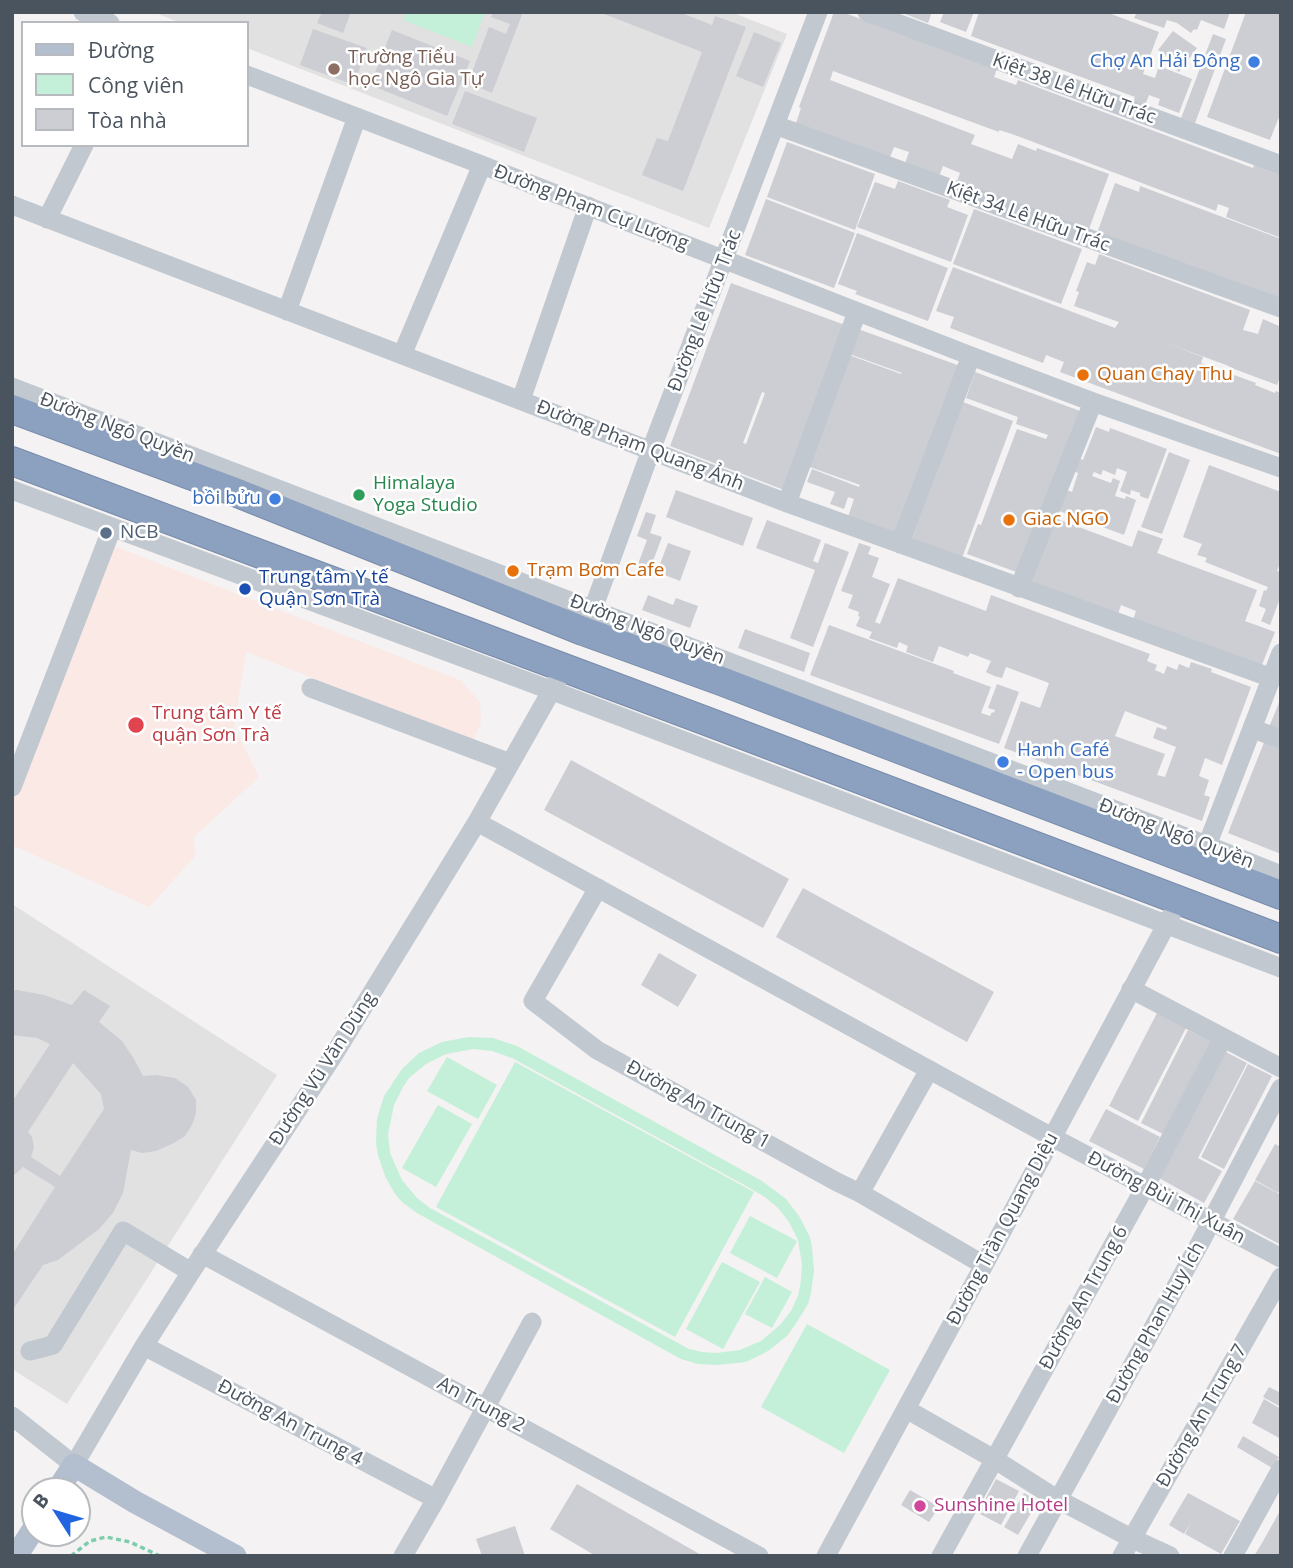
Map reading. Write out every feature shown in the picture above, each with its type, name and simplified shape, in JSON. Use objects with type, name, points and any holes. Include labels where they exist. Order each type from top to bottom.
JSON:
[{"type":"highway","name":"Đường Ngô Quyền","points":[[12,409],[588,621],[734,685],[1204,854],[1281,895]]},
{"type":"highway","points":[[13,462],[558,679],[1172,913],[1281,939]]},
{"type":"highway","points":[[558,679],[588,621]]},
{"type":"main road","points":[[66,1477],[74,1465],[135,1502],[235,1556]]},
{"type":"street","points":[[83,12],[105,21]]},
{"type":"street","name":"Đường Lê Hữu Trác","points":[[588,621],[818,12]]},
{"type":"street","name":"Kiệt 38 Lê Hữu Trác","points":[[867,12],[1281,165]]},
{"type":"street","name":"Đường Phạm Cự Lượng","points":[[248,75],[971,356],[1281,468]]},
{"type":"street","points":[[287,311],[357,117]]},
{"type":"street","name":"Kiệt 34 Lê Hữu Trác","points":[[775,125],[1281,308]]},
{"type":"street","points":[[47,219],[84,147]]},
{"type":"street","name":"Đường Phạm Cự Lượng","points":[[402,355],[482,165]]},
{"type":"street","name":"Đường Phạm Quang Ảnh","points":[[12,205],[787,503],[1272,678]]},
{"type":"street","points":[[520,400],[588,206]]},
{"type":"street","points":[[787,503],[857,312]]},
{"type":"street","points":[[900,544],[971,356]]},
{"type":"street","name":"Đường Ngô Quyền","points":[[12,387],[588,621]]},
{"type":"street","points":[[1020,588],[1093,402]]},
{"type":"street","points":[[12,490],[112,528],[558,679]]},
{"type":"street","points":[[12,787],[112,528]]},
{"type":"street","points":[[1204,854],[1281,653]]},
{"type":"street","name":"Đường Vũ Văn Dũng","points":[[74,1465],[202,1254],[333,1056],[477,822],[558,679]]},
{"type":"street","points":[[311,688],[510,763]]},
{"type":"street","points":[[1253,729],[1281,739]]},
{"type":"street","points":[[477,822],[1052,1138]]},
{"type":"street","name":"Đường Ngô Quyền","points":[[1204,854],[1281,875]]},
{"type":"street","name":"Đường An Trung 1","points":[[598,888],[533,1001],[597,1050],[860,1193]]},
{"type":"street","points":[[1172,913],[1281,968]]},
{"type":"street","name":"Đường Trần Quang Diệu","points":[[826,1556],[1172,913]]},
{"type":"street","points":[[1131,989],[1281,1069]]},
{"type":"street","name":"Đường An Trung 6","points":[[941,1556],[1145,1187],[1223,1038]]},
{"type":"street","points":[[929,1070],[860,1193],[984,1265]]},
{"type":"street","name":"Đường Phan Huy Ích","points":[[1027,1556],[1211,1222],[1281,1088]]},
{"type":"street","name":"Đường Bùi Thị Xuân","points":[[1052,1138],[1281,1258]]},
{"type":"street","points":[[30,1351],[53,1345],[123,1231],[191,1272]]},
{"type":"street","name":"An Trung 2","points":[[202,1254],[760,1556]]},
{"type":"street","name":"Đường An Trung 7","points":[[1127,1547],[1281,1277]]},
{"type":"street","points":[[403,1556],[532,1322]]},
{"type":"street","name":"Đường An Trung 4","points":[[144,1346],[436,1499]]},
{"type":"street","points":[[906,1409],[994,1459],[1127,1547],[1170,1556]]},
{"type":"street","points":[[12,1416],[74,1465]]},
{"type":"street","points":[[1233,1556],[1279,1477]]},
{"type":"path","points":[[71,1556],[90,1541],[106,1537],[130,1542],[160,1556]]},
{"type":"shaded area","points":[[153,12],[731,12],[787,34],[709,228],[248,48],[248,21],[176,21]]},
{"type":"shaded area","name":"Trung tâm Y tế quận Sơn Trà","points":[[111,545],[460,680],[480,702],[481,722],[474,740],[246,652],[234,727],[259,777],[194,837],[195,856],[149,907],[12,845],[12,785]]},
{"type":"shaded area","points":[[12,904],[277,1075],[67,1404],[12,1369]]},
{"type":"green space","points":[[406,12],[485,12],[472,47],[403,20]]},
{"type":"green space","points":[[469,1037],[493,1038],[517,1046],[762,1181],[786,1199],[810,1237],[814,1271],[808,1304],[787,1336],[768,1351],[746,1362],[717,1365],[698,1364],[681,1359],[417,1213],[402,1202],[385,1176],[378,1155],[377,1119],[384,1096],[402,1069],[419,1053],[442,1042]],"holes":[[[473,1049],[492,1051],[512,1058],[748,1187],[778,1208],[798,1240],[802,1264],[798,1296],[780,1325],[761,1341],[740,1350],[716,1353],[689,1349],[430,1208],[417,1198],[402,1180],[390,1153],[388,1134],[394,1105],[403,1087],[409,1078],[426,1064],[446,1054]]]},
{"type":"green space","points":[[447,1057],[497,1085],[478,1119],[427,1091]]},
{"type":"green space","points":[[515,1062],[754,1192],[675,1337],[436,1207]]},
{"type":"green space","points":[[438,1105],[472,1124],[436,1187],[402,1168]]},
{"type":"green space","points":[[750,1216],[797,1241],[777,1278],[730,1253]]},
{"type":"green space","points":[[722,1262],[760,1282],[723,1349],[686,1329]]},
{"type":"green space","points":[[765,1277],[792,1292],[772,1328],[745,1314]]},
{"type":"green space","points":[[807,1324],[890,1370],[844,1453],[761,1407]]},
{"type":"building","points":[[322,12],[351,12],[343,33],[317,23]]},
{"type":"building","points":[[493,12],[523,12],[492,93],[468,83],[489,27],[506,34],[510,24],[491,17]]},
{"type":"building","points":[[599,12],[679,12],[712,25],[715,16],[746,27],[683,191],[642,175],[657,138],[668,141],[702,52]]},
{"type":"building","points":[[834,12],[842,12],[997,69],[994,77],[1016,85],[1018,80],[1253,168],[1254,165],[1281,175],[1281,238],[1226,217],[1229,208],[1218,204],[1216,211],[1012,134],[999,132],[833,71],[830,80],[975,135],[971,144],[1012,159],[1018,144],[1036,151],[1037,148],[1109,174],[1088,232],[956,184],[960,173],[943,166],[938,179],[904,166],[909,152],[894,147],[889,160],[795,126],[801,108],[799,107]]},
{"type":"building","points":[[900,12],[932,12],[928,23]]},
{"type":"building","points":[[944,12],[974,12],[966,32],[940,22]]},
{"type":"building","points":[[979,12],[1106,12],[1159,32],[1143,74],[1155,78],[1159,66],[1192,79],[1179,113],[1158,105],[1160,99],[1149,95],[1144,108],[1132,104],[1135,97],[971,36]]},
{"type":"building","points":[[1131,12],[1230,12],[1224,29],[1201,20],[1197,30],[1194,29],[1191,33],[1177,23],[1167,20],[1164,28],[1134,18],[1136,14]]},
{"type":"building","name":"Chợ An Hải Đông","points":[[1246,12],[1281,12],[1281,112],[1270,140],[1207,117]]},
{"type":"building","points":[[313,29],[367,48],[354,85],[300,65]]},
{"type":"building","points":[[392,30],[470,61],[447,116],[370,85]]},
{"type":"building","points":[[1173,31],[1197,48],[1179,72],[1168,64],[1171,59],[1158,50]]},
{"type":"building","points":[[754,32],[781,43],[763,87],[736,76]]},
{"type":"building","points":[[1213,34],[1226,39],[1194,126],[1180,121]]},
{"type":"building","points":[[465,91],[537,118],[524,152],[452,124]]},
{"type":"building","points":[[787,142],[875,174],[855,230],[767,197]]},
{"type":"building","points":[[898,181],[950,200],[947,207],[968,215],[951,262],[857,227],[875,182],[895,189]]},
{"type":"building","points":[[1115,183],[1139,192],[1140,186],[1281,239],[1281,302],[1096,236]]},
{"type":"building","points":[[766,199],[855,233],[834,288],[745,255]]},
{"type":"building","points":[[974,209],[1082,249],[1061,304],[953,264]]},
{"type":"building","points":[[857,233],[948,268],[928,321],[855,294],[857,291],[838,284]]},
{"type":"building","points":[[1099,254],[1250,310],[1243,330],[1258,334],[1263,319],[1281,327],[1281,375],[1277,385],[1229,366],[1163,342],[1203,357],[1201,363],[1256,383],[1255,385],[1275,393],[1281,393],[1281,454],[1060,372],[1064,362],[1046,355],[1043,363],[950,328],[954,317],[936,311],[953,267],[1115,328],[1119,322],[1074,306],[1079,292],[1076,291],[1087,262],[1095,265]]},
{"type":"building","points":[[731,283],[845,325],[784,490],[670,446]],"holes":[[[762,392],[765,393],[746,444],[743,443]]]},
{"type":"building","points":[[858,329],[963,367],[899,536],[848,517],[854,499],[848,497],[844,509],[830,504],[835,492],[807,482],[812,469],[859,487],[860,485],[807,466],[849,355],[902,373],[849,354]]},
{"type":"building","points":[[975,372],[1080,411],[1019,573],[967,554],[978,524],[981,525],[1017,429],[1046,439],[1048,435],[1016,424],[1018,417],[966,398]]},
{"type":"building","points":[[963,402],[1013,421],[962,558],[912,539]]},
{"type":"building","points":[[1096,427],[1109,432],[1110,428],[1167,449],[1148,499],[1131,490],[1130,495],[1120,491],[1127,472],[1117,468],[1115,475],[1103,470],[1101,475],[1094,472],[1092,476],[1111,483],[1113,478],[1120,481],[1115,496],[1136,500],[1124,535],[1057,510],[1064,489],[1072,492],[1078,473],[1073,471],[1078,458],[1083,460]]},
{"type":"building","points":[[1169,452],[1190,460],[1162,534],[1141,527]]},
{"type":"building","points":[[1209,465],[1281,492],[1281,564],[1277,571],[1281,572],[1281,596],[1270,625],[1261,621],[1266,609],[1259,606],[1264,590],[1268,587],[1205,562],[1207,558],[1197,555],[1202,544],[1183,537]]},
{"type":"building","points":[[676,490],[753,518],[743,546],[666,517]]},
{"type":"building","points":[[646,512],[656,515],[650,533],[662,537],[650,569],[638,564],[647,540],[637,536]]},
{"type":"building","points":[[1055,518],[1132,547],[1138,530],[1163,539],[1157,553],[1257,590],[1245,621],[1275,632],[1260,670],[1132,623],[1136,611],[1121,605],[1118,614],[1031,582]]},
{"type":"building","points":[[767,520],[821,540],[813,561],[818,563],[825,543],[849,552],[813,647],[790,638],[815,570],[756,548]]},
{"type":"building","points":[[668,543],[691,551],[680,581],[657,572]]},
{"type":"building","points":[[859,543],[871,547],[868,554],[879,558],[872,577],[890,584],[875,622],[880,624],[898,578],[986,611],[991,595],[1150,654],[1147,661],[1157,665],[1155,670],[1164,674],[1167,666],[1177,670],[1179,664],[1189,668],[1191,662],[1251,687],[1222,765],[1205,758],[1199,776],[1209,780],[1204,795],[1210,797],[1202,821],[1004,748],[1021,701],[1040,708],[1049,683],[1006,667],[1002,678],[994,676],[986,672],[991,661],[970,653],[968,657],[939,646],[933,662],[906,652],[908,646],[899,642],[897,648],[869,638],[872,632],[856,626],[859,612],[848,608],[853,595],[841,591]],"holes":[[[1125,711],[1167,727],[1166,730],[1157,727],[1153,738],[1176,747],[1165,777],[1157,775],[1165,754],[1115,736]]]},
{"type":"building","points":[[648,595],[673,605],[676,598],[698,606],[690,628],[642,610]]},
{"type":"building","points":[[829,625],[991,687],[981,713],[990,716],[994,713],[995,710],[988,708],[997,684],[1019,692],[999,744],[810,675]]},
{"type":"building","points":[[745,629],[810,653],[804,672],[738,648]]},
{"type":"building","points":[[1281,698],[1281,731],[1269,727]]},
{"type":"building","points":[[1265,740],[1281,746],[1281,854],[1228,833]]},
{"type":"building","points":[[571,760],[789,879],[763,928],[544,810]]},
{"type":"building","points":[[803,888],[994,992],[967,1042],[776,937]]},
{"type":"building","points":[[659,953],[697,975],[678,1007],[641,985]]},
{"type":"building","points":[[84,990],[110,1006],[99,1022],[122,1041],[143,1076],[175,1078],[188,1087],[196,1100],[196,1113],[185,1136],[174,1143],[156,1151],[142,1153],[131,1150],[123,1193],[113,1213],[99,1229],[58,1260],[43,1265],[12,1311],[12,1255],[55,1187],[23,1167],[12,1177],[12,1102],[50,1044],[37,1038],[12,1035],[12,991],[44,995],[72,1005]],"holes":[[[73,1063],[101,1094],[104,1109],[60,1176],[31,1157],[34,1147],[28,1132]]]},
{"type":"building","points":[[1157,1013],[1186,1028],[1138,1121],[1109,1106]]},
{"type":"building","points":[[1188,1030],[1212,1042],[1165,1135],[1141,1123]]},
{"type":"building","points":[[1226,1052],[1247,1063],[1198,1158],[1222,1171],[1204,1203],[1159,1178]]},
{"type":"building","points":[[1248,1064],[1272,1076],[1224,1169],[1201,1157]]},
{"type":"building","points":[[1106,1109],[1160,1137],[1144,1169],[1089,1141]]},
{"type":"building","points":[[1275,1144],[1281,1147],[1281,1187],[1278,1193],[1255,1180]]},
{"type":"building","points":[[1255,1181],[1281,1195],[1281,1245],[1233,1219]]},
{"type":"building","points":[[1269,1387],[1281,1393],[1281,1407],[1263,1397]]},
{"type":"building","points":[[1264,1399],[1281,1409],[1281,1439],[1252,1423]]},
{"type":"building","points":[[1243,1436],[1279,1457],[1272,1468],[1237,1447]]},
{"type":"building","points":[[996,1479],[1019,1491],[1001,1525],[978,1513]]},
{"type":"building","points":[[577,1484],[703,1556],[596,1556],[550,1529]]},
{"type":"building","name":"Sunshine Hotel","points":[[910,1490],[939,1507],[929,1522],[901,1505]]},
{"type":"building","points":[[1024,1493],[1038,1501],[1018,1535],[1004,1527]]},
{"type":"building","points":[[1188,1493],[1240,1521],[1221,1554],[1185,1534],[1191,1522],[1184,1534],[1169,1525]]},
{"type":"building","points":[[1281,1509],[1281,1556],[1254,1556],[1262,1543]]},
{"type":"building","points":[[515,1526],[525,1556],[482,1556],[476,1539]]},
{"type":"place","name":"Chợ An Hải Đông","points":[[1254,62]]},
{"type":"place","name":"Trường Tiểu học Ngô Gia Tự","points":[[334,69]]},
{"type":"place","name":"Quan Chay Thu","points":[[1083,375]]},
{"type":"place","name":"Himalaya Yoga Studio","points":[[359,495]]},
{"type":"place","name":"bồi bửu","points":[[275,499]]},
{"type":"place","name":"Giac NGO","points":[[1009,520]]},
{"type":"place","name":"NCB","points":[[106,533]]},
{"type":"place","name":"Trạm Bơm Cafe","points":[[513,571]]},
{"type":"place","name":"Trung tâm Y tế Quận Sơn Trà","points":[[245,589]]},
{"type":"place","name":"Trung tâm Y tế quận Sơn Trà","points":[[136,725]]},
{"type":"place","name":"Hanh Café - Open bus","points":[[1003,762]]},
{"type":"place","name":"Sunshine Hotel","points":[[920,1506]]}]
